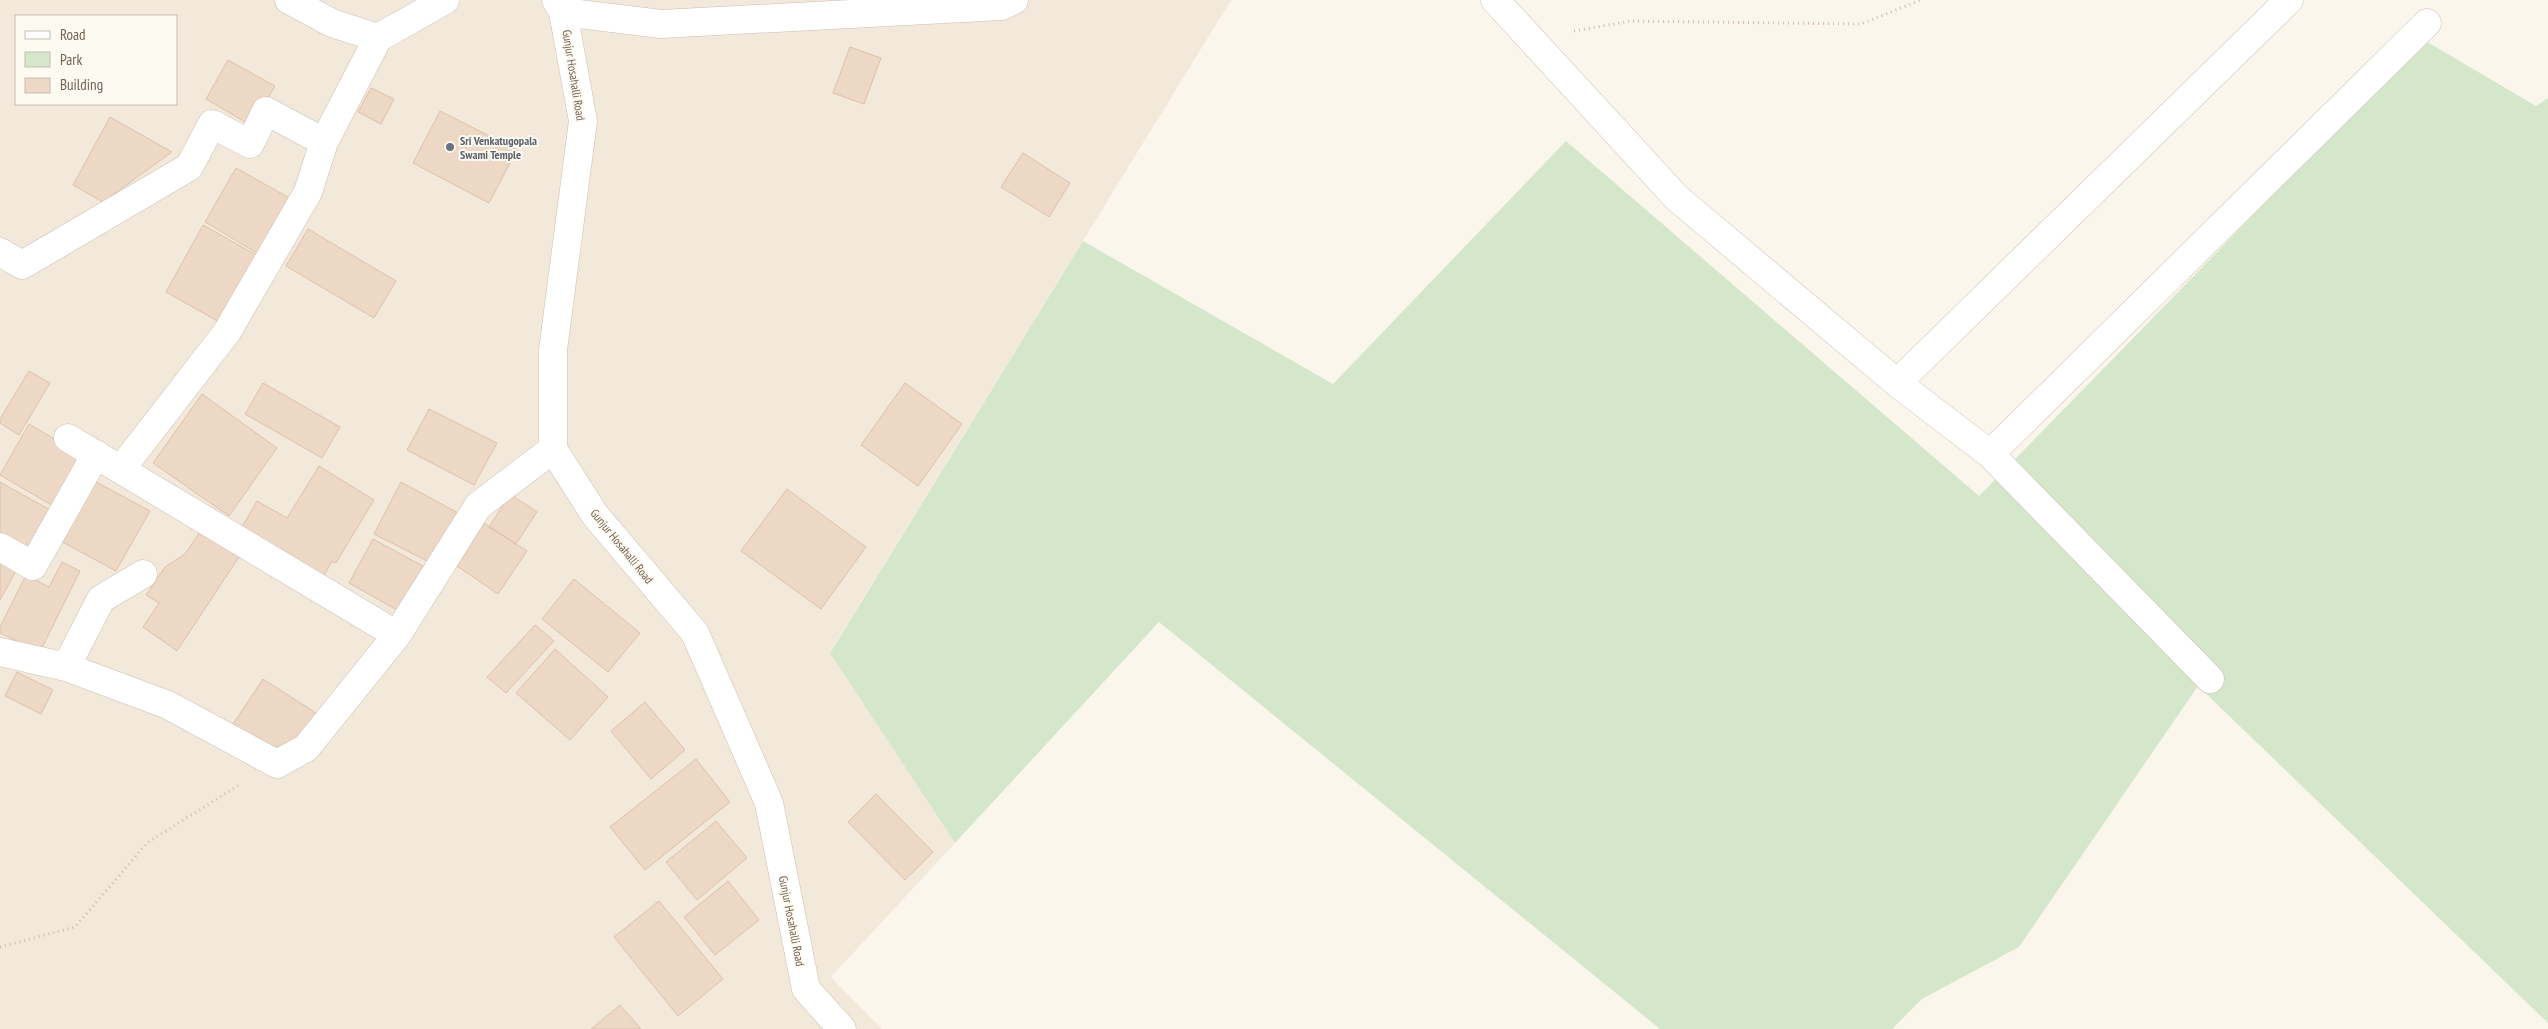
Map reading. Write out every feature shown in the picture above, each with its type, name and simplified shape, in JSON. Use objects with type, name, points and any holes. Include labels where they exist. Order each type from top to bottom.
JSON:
[{"type":"street","points":[[289,0],[332,23],[378,38]]},
{"type":"street","points":[[121,469],[227,332],[308,192],[324,142],[378,38],[445,0]]},
{"type":"street","points":[[560,6],[662,24],[871,7],[1002,6],[1014,0]]},
{"type":"street","points":[[1496,0],[1677,198],[1897,383],[1990,454],[2210,679]]},
{"type":"street","points":[[1897,383],[2289,0]]},
{"type":"street","name":"Gunjur Hosahalli Road","points":[[560,6],[582,121],[553,350],[553,449],[595,515],[695,633],[769,803],[806,989],[842,1029]]},
{"type":"street","points":[[1990,454],[2428,23]]},
{"type":"street","points":[[0,252],[22,265],[190,167],[212,124],[250,144],[266,112],[324,142]]},
{"type":"street","points":[[68,438],[397,635]]},
{"type":"street","points":[[0,652],[66,667],[168,705],[277,764],[306,748],[397,635],[478,506],[553,449]]},
{"type":"street","points":[[0,547],[33,566],[96,454]]},
{"type":"street","points":[[66,667],[101,599],[143,574]]},
{"type":"path","points":[[1531,38],[1631,22],[1861,24],[1921,0]]},
{"type":"path","points":[[0,947],[75,927],[147,843],[219,797],[277,764]]},
{"type":"shaded area","points":[[0,0],[1231,0],[830,652],[955,843],[831,977],[882,1029],[0,1029]]},
{"type":"green space","points":[[2424,40],[2536,106],[2548,98],[2548,1023],[2198,686],[2019,947],[1922,999],[1892,1029],[1660,1029],[1159,622],[955,843],[830,653],[1083,241],[1333,384],[1566,141],[1979,496]]},
{"type":"building","points":[[850,47],[881,58],[864,104],[833,93]]},
{"type":"building","points":[[228,60],[275,86],[252,126],[206,99]]},
{"type":"building","points":[[371,88],[394,99],[381,124],[358,112]]},
{"type":"building","points":[[440,111],[517,150],[489,203],[413,163]]},
{"type":"building","points":[[110,117],[172,152],[103,202],[73,185]]},
{"type":"building","points":[[1023,153],[1070,183],[1049,217],[1001,187]]},
{"type":"building","points":[[236,168],[293,200],[262,256],[205,222]]},
{"type":"building","points":[[203,225],[258,256],[221,323],[166,292]]},
{"type":"building","points":[[308,229],[396,281],[374,318],[286,266]]},
{"type":"building","points":[[29,371],[50,383],[19,435],[0,423],[0,419]]},
{"type":"building","points":[[263,383],[340,427],[322,458],[245,414]]},
{"type":"building","points":[[905,383],[962,424],[918,486],[861,445]]},
{"type":"building","points":[[202,394],[277,448],[229,516],[153,463]]},
{"type":"building","points":[[429,409],[497,443],[474,485],[407,450]]},
{"type":"building","points":[[29,424],[83,456],[53,506],[0,475]]},
{"type":"building","points":[[319,466],[374,500],[336,563],[332,561],[324,576],[242,527],[257,501],[287,518]]},
{"type":"building","points":[[89,478],[150,511],[116,571],[55,538]]},
{"type":"building","points":[[0,482],[52,511],[30,552],[0,535]]},
{"type":"building","points":[[401,482],[460,514],[433,564],[374,534]]},
{"type":"building","points":[[787,489],[866,547],[821,609],[741,551]]},
{"type":"building","points":[[510,494],[537,512],[516,544],[489,527]]},
{"type":"building","points":[[484,523],[527,551],[498,594],[457,566]]},
{"type":"building","points":[[200,532],[239,557],[177,651],[143,627],[159,603],[146,595],[165,567],[185,554]]},
{"type":"building","points":[[373,539],[430,570],[404,614],[349,583]]},
{"type":"building","points":[[0,558],[18,567],[0,600]]},
{"type":"building","points":[[62,562],[80,571],[40,652],[0,633],[0,627],[26,575],[49,587]]},
{"type":"building","points":[[574,579],[640,633],[608,672],[542,619]]},
{"type":"building","points":[[535,625],[554,641],[506,693],[487,677]]},
{"type":"building","points":[[555,649],[608,697],[570,740],[516,693]]},
{"type":"building","points":[[17,672],[53,690],[41,714],[5,696]]},
{"type":"building","points":[[263,679],[316,713],[286,758],[233,724]]},
{"type":"building","points":[[645,702],[685,750],[651,779],[611,731]]},
{"type":"building","points":[[696,759],[730,802],[645,870],[610,827]]},
{"type":"building","points":[[876,794],[933,852],[905,880],[848,822]]},
{"type":"building","points":[[716,821],[747,858],[697,900],[666,862]]},
{"type":"building","points":[[728,881],[759,920],[715,955],[684,917]]},
{"type":"building","points":[[659,901],[723,979],[678,1016],[614,937]]},
{"type":"building","points":[[620,1005],[641,1029],[591,1029]]},
{"type":"place","name":"Sri Venkatugopala Swami Temple","points":[[450,147]]}]
